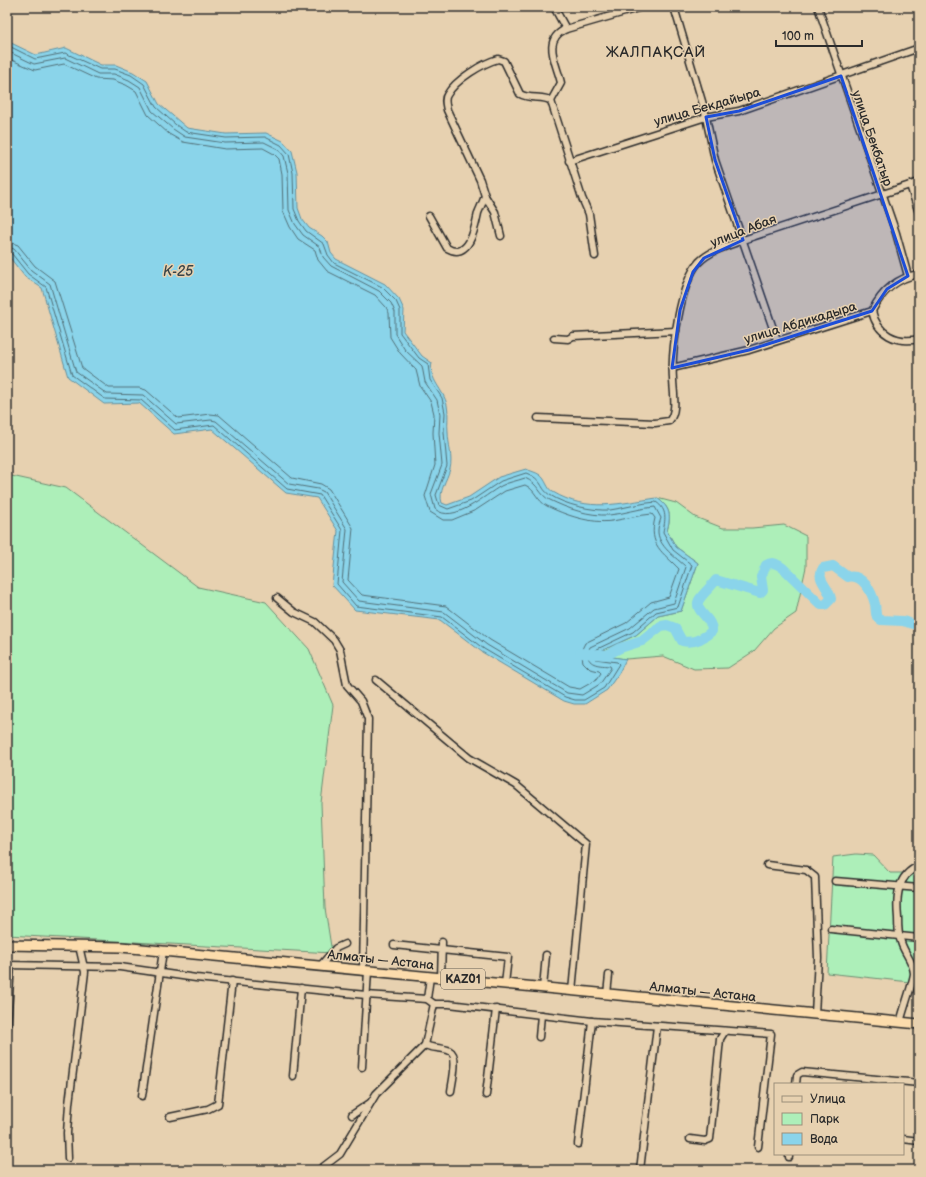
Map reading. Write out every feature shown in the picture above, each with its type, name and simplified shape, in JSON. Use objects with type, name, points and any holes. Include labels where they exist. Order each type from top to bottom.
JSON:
[{"type":"highway","name":"Алматы — Астана","points":[[7,945],[121,947],[919,1024]]},
{"type":"street","points":[[554,7],[566,29]]},
{"type":"street","points":[[551,101],[561,83],[551,45],[557,34],[566,29],[642,7]]},
{"type":"street","points":[[674,7],[706,117],[715,160],[777,340]]},
{"type":"street","name":"улица Бекбатыр","points":[[818,7],[881,195],[896,232],[908,276]]},
{"type":"street","name":"улица Бекдайыра","points":[[570,161],[706,117],[739,111],[919,48]]},
{"type":"street","points":[[501,236],[495,212],[484,196],[480,180],[447,110],[445,100],[446,95],[466,76],[480,67],[498,59],[504,61],[520,94],[529,98],[546,98],[551,101],[582,198],[589,214],[595,256]]},
{"type":"street","name":"улица Абая","points":[[538,418],[666,422],[672,417],[674,411],[672,355],[676,331],[684,294],[698,263],[720,249],[743,240],[919,182]]},
{"type":"street","points":[[910,185],[919,213]]},
{"type":"street","points":[[429,216],[447,248],[455,251],[460,250],[467,245],[472,237],[484,196]]},
{"type":"street","name":"улица Абдикадыра","points":[[672,368],[749,350],[872,311],[879,298],[887,289],[908,276],[919,274]]},
{"type":"street","points":[[872,311],[876,323],[886,336],[905,340],[919,339]]},
{"type":"street","points":[[554,338],[563,339],[573,336],[676,331]]},
{"type":"street","points":[[277,598],[294,612],[315,622],[334,640],[340,650],[347,685],[361,701],[368,719],[366,995],[362,1067]]},
{"type":"street","points":[[376,680],[470,758],[516,785],[586,844],[572,991]]},
{"type":"street","points":[[767,865],[806,870],[815,877],[818,958],[815,1014]]},
{"type":"street","points":[[900,1023],[914,975],[910,959],[901,943],[897,902],[904,876],[909,871],[919,866]]},
{"type":"street","points":[[835,881],[919,888]]},
{"type":"street","points":[[831,929],[919,938]]},
{"type":"street","points":[[442,942],[442,978]]},
{"type":"street","points":[[320,966],[340,944],[344,944]]},
{"type":"street","points":[[394,945],[508,957],[505,984]]},
{"type":"street","points":[[68,1158],[67,1133],[69,1104],[85,966],[79,946]]},
{"type":"street","points":[[142,1096],[163,951]]},
{"type":"street","points":[[543,988],[546,955]]},
{"type":"street","points":[[7,1029],[9,965],[120,968],[366,995],[427,999],[434,1004],[496,1009],[592,1021],[772,1034],[758,1147]]},
{"type":"street","points":[[607,994],[609,975]]},
{"type":"street","points":[[427,999],[430,977]]},
{"type":"street","points":[[170,1117],[215,1108],[218,1104],[232,981]]},
{"type":"street","points":[[293,1076],[301,988]]},
{"type":"street","points":[[319,1170],[340,1154],[370,1103],[382,1087],[425,1046],[434,1004]]},
{"type":"street","points":[[486,1095],[496,1009]]},
{"type":"street","points":[[539,1037],[541,1015]]},
{"type":"street","points":[[578,1144],[592,1021]]},
{"type":"street","points":[[640,1170],[657,1026]]},
{"type":"street","points":[[690,1139],[705,1141],[710,1139],[720,1039],[725,1031]]},
{"type":"street","points":[[425,1046],[450,1051],[454,1054],[455,1059],[451,1091]]},
{"type":"street","points":[[796,1083],[797,1075],[802,1072],[919,1084]]},
{"type":"street","points":[[352,1115],[370,1103]]},
{"type":"street","points":[[904,1139],[919,1141]]},
{"type":"highlighted area","points":[[841,76],[908,276],[887,289],[872,311],[749,350],[672,368],[680,310],[693,272],[704,258],[743,240],[715,160],[706,117],[739,111]]},
{"type":"green space","points":[[7,475],[66,488],[198,587],[266,602],[309,649],[333,705],[321,803],[325,908],[332,953],[7,935]]},
{"type":"green space","points":[[657,498],[676,503],[695,517],[723,528],[752,528],[784,525],[806,536],[806,567],[796,613],[774,628],[754,651],[728,668],[694,669],[663,656],[626,659],[593,655],[636,635],[658,616],[681,611],[698,563],[676,547],[667,531],[669,513],[665,505]]},
{"type":"green space","points":[[856,854],[873,855],[890,873],[909,873],[919,869],[919,983],[827,973],[833,857]]},
{"type":"water","name":"К-25","points":[[7,41],[36,55],[66,48],[101,65],[116,65],[133,72],[147,81],[159,104],[187,128],[226,134],[266,133],[283,141],[292,151],[297,172],[298,208],[302,219],[309,228],[322,236],[328,242],[331,253],[336,259],[385,284],[399,299],[404,310],[403,331],[422,356],[432,363],[432,374],[443,394],[448,412],[448,436],[451,465],[442,490],[442,503],[447,505],[469,497],[499,477],[526,469],[540,475],[551,491],[579,502],[604,505],[657,498],[665,505],[669,513],[667,531],[676,547],[698,563],[681,611],[658,616],[636,635],[594,654],[626,659],[619,673],[607,690],[585,704],[574,704],[564,701],[482,652],[440,620],[355,610],[332,585],[338,531],[317,498],[286,493],[212,429],[174,434],[139,403],[104,404],[68,377],[42,288],[25,277],[7,254]]},
{"type":"waterway","points":[[580,653],[607,655],[620,648],[642,641],[661,626],[667,625],[675,628],[682,641],[690,642],[702,638],[712,631],[710,622],[701,611],[698,604],[701,597],[716,580],[760,593],[763,590],[761,577],[766,565],[771,563],[777,564],[783,568],[821,605],[825,605],[831,599],[828,590],[821,580],[821,572],[823,568],[833,566],[848,577],[858,578],[866,584],[874,599],[877,617],[881,620],[903,621],[919,626]]},
{"type":"district","name":"ЖАЛПАҚСАЙ","points":[[656,52]]}]
